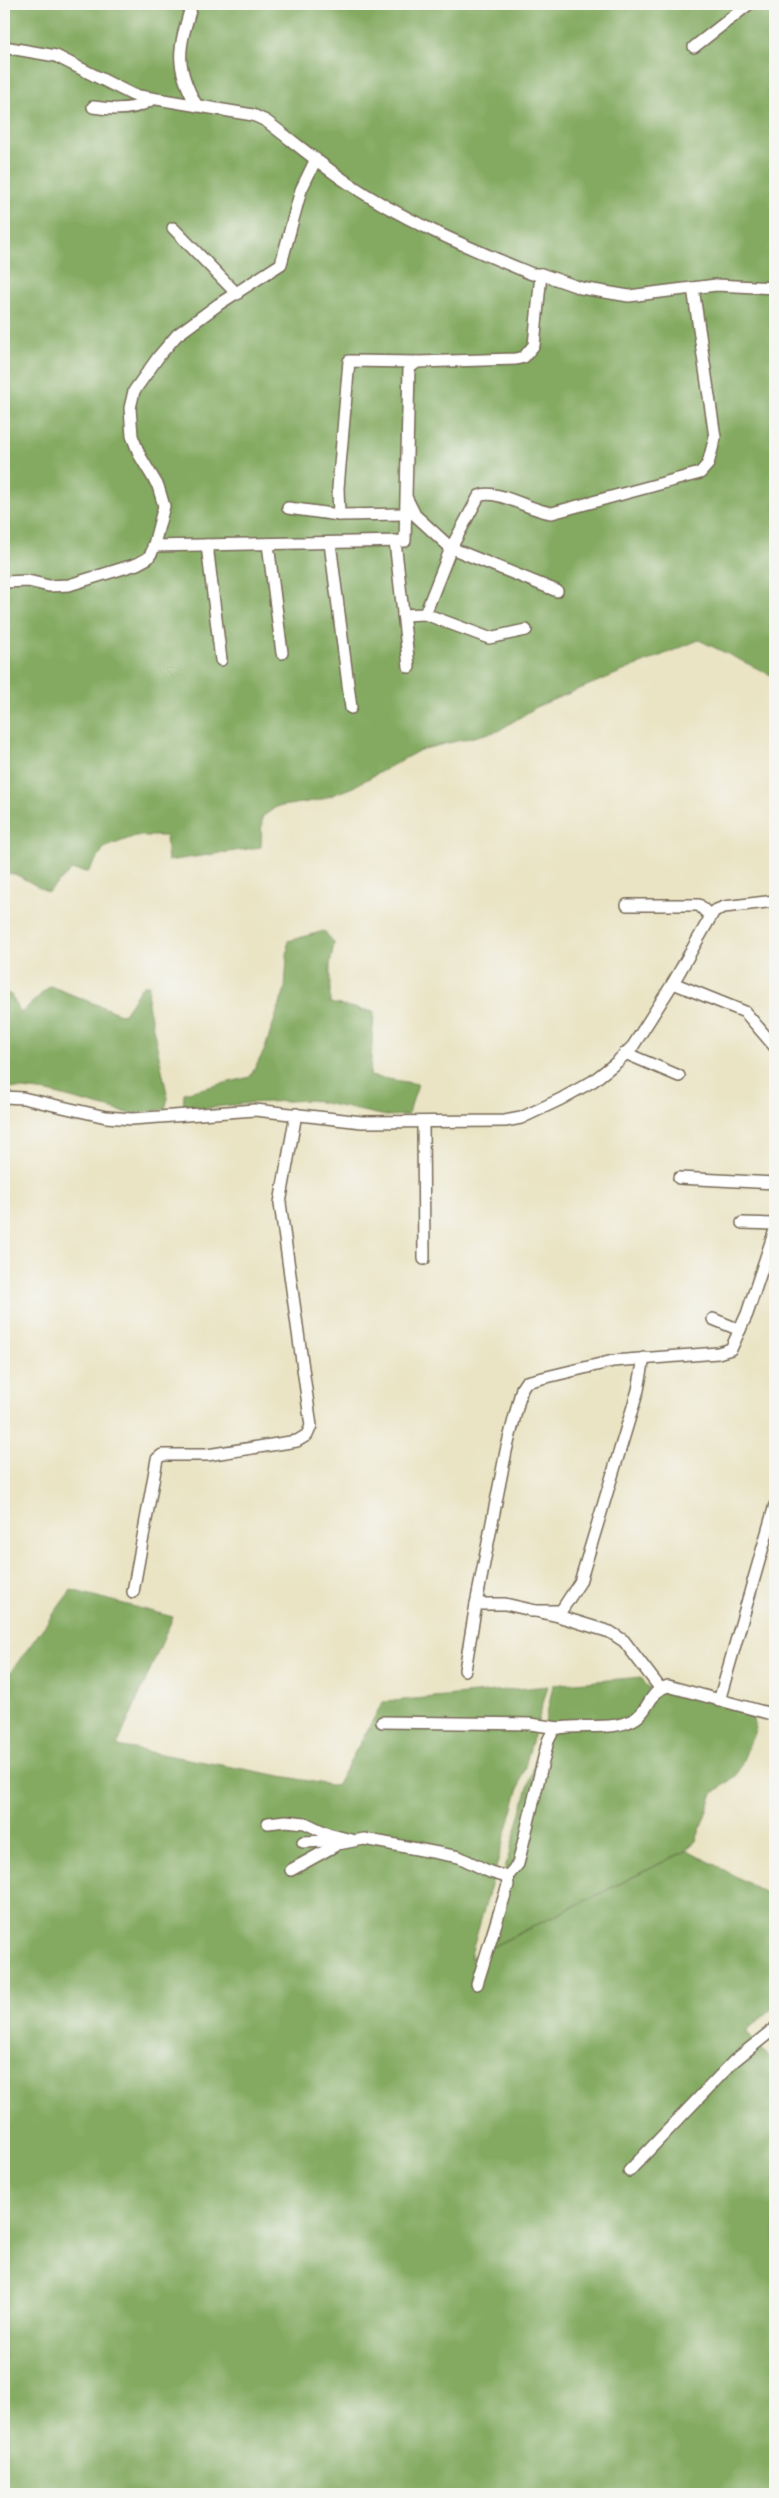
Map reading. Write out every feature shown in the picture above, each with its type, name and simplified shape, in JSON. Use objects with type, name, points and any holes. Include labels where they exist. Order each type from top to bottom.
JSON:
[{"type":"street","points":[[192,4],[181,42],[180,65],[186,86],[197,106]]},
{"type":"street","points":[[694,47],[749,4]]},
{"type":"street","points":[[4,47],[56,56],[116,88],[151,100],[253,115],[266,122],[347,183],[407,217],[532,274],[541,274],[558,282],[613,294],[645,295],[722,285],[775,288]]},
{"type":"street","points":[[93,107],[126,109],[143,105],[151,100]]},
{"type":"street","points":[[4,582],[28,580],[49,586],[70,585],[137,564],[148,558],[164,506],[158,486],[140,456],[132,436],[130,408],[134,391],[177,335],[219,304],[281,264],[301,190],[316,159]]},
{"type":"street","points":[[173,228],[237,294]]},
{"type":"street","points":[[339,515],[338,488],[349,361],[417,362],[524,357],[534,345],[541,274]]},
{"type":"street","points":[[425,614],[451,548],[478,496],[491,493],[541,512],[552,513],[700,473],[708,464],[715,436],[693,288]]},
{"type":"street","points":[[153,546],[405,541],[409,368],[417,362]]},
{"type":"street","points":[[406,495],[415,515],[451,548],[557,590]]},
{"type":"street","points":[[288,508],[339,515],[405,514]]},
{"type":"street","points":[[395,541],[409,666]]},
{"type":"street","points":[[330,542],[351,708]]},
{"type":"street","points":[[268,544],[282,653]]},
{"type":"street","points":[[207,545],[221,660]]},
{"type":"street","points":[[403,615],[425,614],[489,638],[526,630]]},
{"type":"street","points":[[4,1097],[23,1098],[106,1117],[132,1119],[255,1110],[362,1122],[505,1121],[520,1118],[592,1081],[625,1054],[673,983],[714,911],[724,907],[775,901]]},
{"type":"street","points":[[627,905],[699,905],[710,916]]},
{"type":"street","points":[[673,983],[745,1012],[775,1047]]},
{"type":"street","points":[[625,1054],[679,1076]]},
{"type":"street","points":[[134,1592],[157,1458],[162,1455],[207,1455],[297,1441],[307,1434],[311,1426],[280,1203],[296,1114]]},
{"type":"street","points":[[423,1123],[422,1238],[424,1259]]},
{"type":"street","points":[[679,1178],[775,1183]]},
{"type":"street","points":[[742,1224],[775,1224]]},
{"type":"street","points":[[465,1670],[506,1451],[522,1388],[526,1382],[598,1363],[726,1352],[731,1349],[740,1330],[775,1230]]},
{"type":"street","points":[[712,1319],[740,1330]]},
{"type":"street","points":[[531,1611],[561,1610],[580,1582],[602,1511],[617,1452],[638,1390],[644,1358]]},
{"type":"street","points":[[719,1701],[775,1505]]},
{"type":"street","points":[[476,1604],[505,1604],[558,1616],[610,1632],[624,1641],[660,1688]]},
{"type":"street","points":[[382,1722],[530,1724],[559,1728],[624,1723],[636,1718],[660,1688],[668,1686],[775,1715]]},
{"type":"street","points":[[477,1984],[508,1885],[507,1877],[518,1864],[548,1741],[554,1729],[559,1728]]},
{"type":"street","points":[[268,1823],[286,1821],[305,1823],[328,1834],[351,1840]]},
{"type":"street","points":[[291,1870],[305,1860],[351,1840]]},
{"type":"street","points":[[303,1842],[380,1841],[459,1857],[490,1872],[507,1877]]},
{"type":"street","points":[[629,2171],[734,2061],[775,2028]]},
{"type":"green space","points":[[4,4],[775,4],[775,677],[699,640],[538,706],[498,731],[420,750],[353,787],[320,800],[276,807],[262,817],[261,847],[168,861],[166,836],[135,836],[104,848],[88,872],[72,870],[48,892],[15,874],[4,873]]},
{"type":"green space","points":[[324,931],[334,943],[330,966],[330,1003],[374,1012],[370,1076],[418,1084],[408,1115],[386,1116],[310,1100],[248,1103],[183,1111],[184,1093],[250,1077],[264,1051],[285,989],[288,941]]},
{"type":"green space","points":[[143,985],[149,985],[148,1004],[168,1098],[165,1109],[131,1114],[48,1092],[4,1087],[4,992],[11,995],[21,1013],[50,986],[123,1015]]},
{"type":"green space","points":[[71,1590],[173,1617],[117,1746],[336,1786],[383,1702],[548,1686],[470,1958],[688,1850],[775,1898],[775,2006],[746,2031],[775,2064],[775,2494],[4,2494],[4,1681]]},
{"type":"green space","points":[[641,1677],[648,1688],[669,1690],[750,1713],[756,1728],[737,1775],[713,1793],[696,1841],[683,1852],[485,1950],[483,1947],[542,1737],[553,1685]]}]
